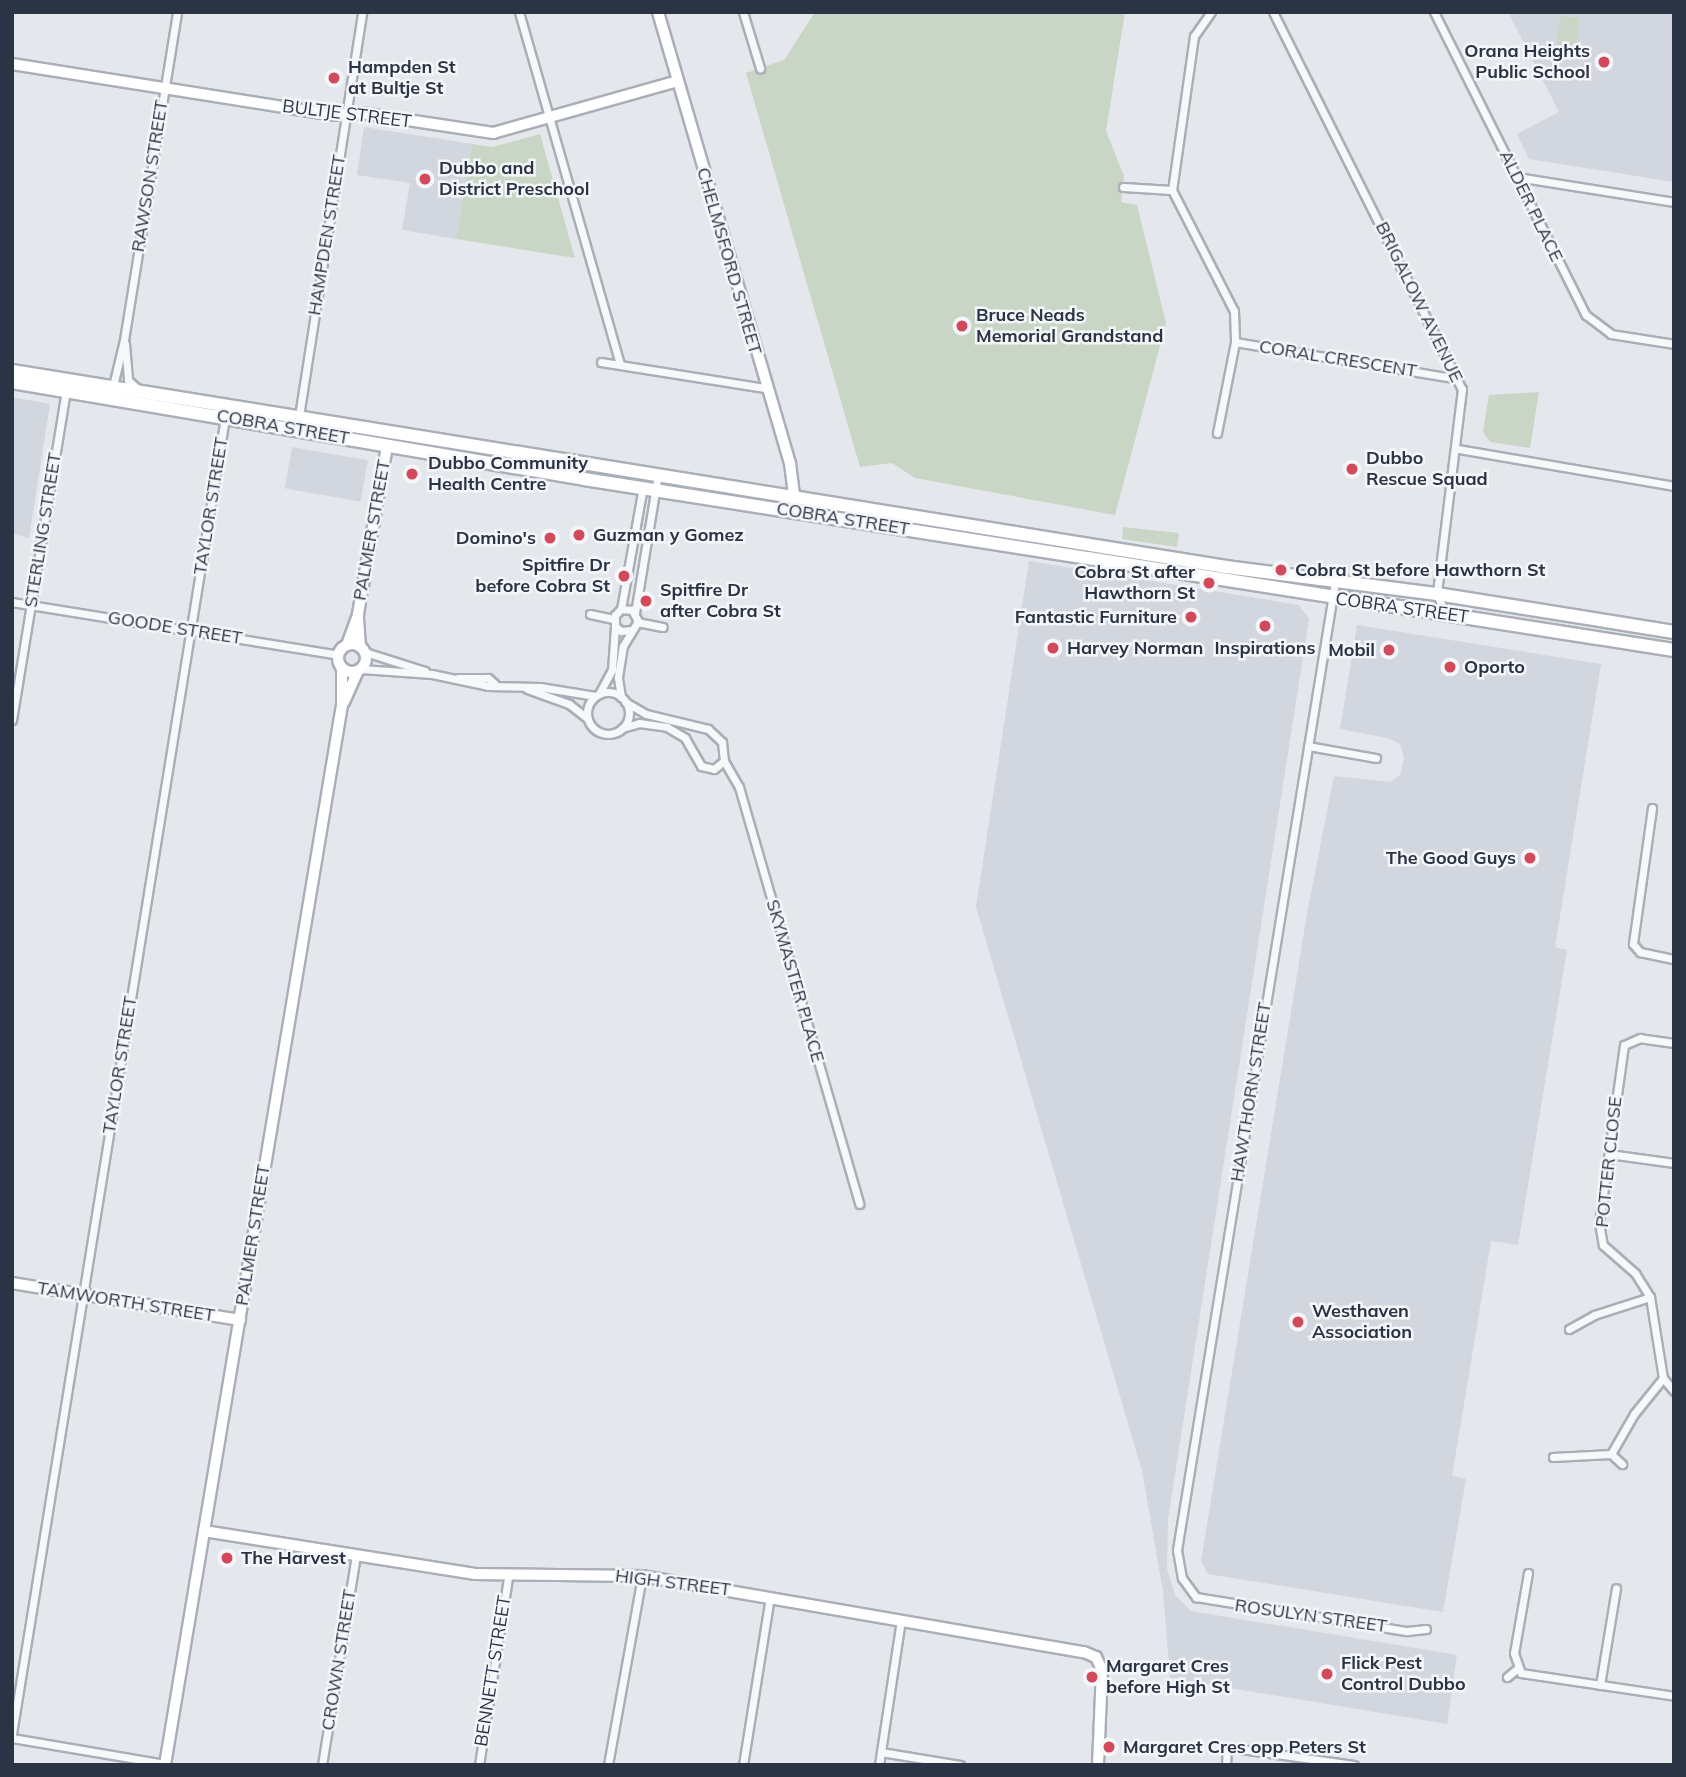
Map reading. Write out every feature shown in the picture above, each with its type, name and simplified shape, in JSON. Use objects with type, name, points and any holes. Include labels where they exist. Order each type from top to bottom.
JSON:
[{"type":"highway","name":"COBRA STREET","points":[[12,371],[67,386],[299,416],[1335,582],[1437,593],[1674,632]]},
{"type":"highway","name":"COBRA STREET","points":[[12,382],[111,387],[225,417],[387,446],[649,490],[794,510],[1333,598],[1674,650]]},
{"type":"highway","points":[[278,425],[299,416],[306,425],[363,440]]},
{"type":"highway","points":[[355,426],[378,433],[387,446]]},
{"type":"street","name":"RAWSON STREET","points":[[111,387],[124,340],[177,12]]},
{"type":"street","name":"HAMPDEN STREET","points":[[299,416],[362,12]]},
{"type":"street","points":[[519,12],[620,365]]},
{"type":"street","name":"CHELMSFORD STREET","points":[[658,12],[795,494],[794,510]]},
{"type":"street","points":[[743,12],[760,68]]},
{"type":"street","points":[[1123,187],[1172,190],[1194,36],[1211,12]]},
{"type":"street","name":"BRIGALOW AVENUE","points":[[1273,12],[1458,379],[1463,406],[1437,593]]},
{"type":"street","name":"ALDER PLACE","points":[[1434,12],[1593,324],[1611,334],[1674,344]]},
{"type":"street","name":"BULTJE STREET","points":[[12,64],[493,133],[678,81]]},
{"type":"street","points":[[1517,177],[1674,202]]},
{"type":"street","name":"CORAL CRESCENT","points":[[1172,190],[1234,312],[1234,342],[1458,379]]},
{"type":"street","name":"RAWSON STREET","points":[[124,340],[128,380],[146,398]]},
{"type":"street","points":[[1217,433],[1234,342]]},
{"type":"street","points":[[601,362],[766,388]]},
{"type":"street","name":"STERLING STREET","points":[[12,720],[67,386]]},
{"type":"street","name":"TAYLOR STREET","points":[[12,1736],[225,417],[211,404]]},
{"type":"street","name":"PALMER STREET","points":[[347,645],[358,614],[387,446]]},
{"type":"street","points":[[1458,449],[1674,486]]},
{"type":"street","points":[[588,719],[588,706],[612,670],[614,622],[621,609],[652,473]]},
{"type":"street","points":[[622,728],[628,716],[619,671],[637,622],[635,613],[652,473]]},
{"type":"street","name":"HAWTHORN STREET","points":[[1196,1597],[1182,1578],[1178,1536],[1335,582]]},
{"type":"street","points":[[1437,593],[1445,613]]},
{"type":"street","name":"GOODE STREET","points":[[12,602],[338,655]]},
{"type":"street","points":[[621,609],[635,613]]},
{"type":"street","name":"PALMER STREET","points":[[342,705],[360,670],[363,649],[358,614]]},
{"type":"street","points":[[590,614],[614,622],[625,632],[632,630]]},
{"type":"street","points":[[637,622],[663,627]]},
{"type":"street","points":[[338,655],[347,645],[432,674]]},
{"type":"street","name":"PALMER STREET","points":[[165,1764],[342,705],[342,668],[338,655]]},
{"type":"street","points":[[342,668],[432,674],[623,700]]},
{"type":"street","points":[[523,688],[569,704],[606,734],[639,723],[667,727],[685,738],[701,766],[714,769],[724,761]]},
{"type":"street","name":"SKYMASTER PLACE","points":[[623,700],[641,713],[708,729],[722,742],[724,761],[739,787],[859,1204]]},
{"type":"street","points":[[1308,747],[1376,758]]},
{"type":"street","points":[[1653,808],[1633,944],[1640,952],[1674,959]]},
{"type":"street","name":"POTTER CLOSE","points":[[1663,1378],[1650,1297],[1636,1273],[1610,1254],[1600,1235],[1624,1045],[1640,1038],[1674,1043]]},
{"type":"street","points":[[1609,1154],[1674,1163]]},
{"type":"street","name":"TAMWORTH STREET","points":[[12,1283],[240,1320]]},
{"type":"street","points":[[1569,1329],[1594,1315],[1650,1297]]},
{"type":"street","points":[[1611,1454],[1634,1413],[1663,1378],[1674,1391]]},
{"type":"street","points":[[1553,1457],[1611,1454],[1622,1464]]},
{"type":"street","name":"HIGH STREET","points":[[204,1531],[508,1577],[642,1576],[901,1620],[1096,1657],[1102,1680],[1098,1765]]},
{"type":"street","name":"CROWN STREET","points":[[322,1765],[356,1555]]},
{"type":"street","points":[[1517,1669],[1514,1653],[1528,1573]]},
{"type":"street","points":[[608,1765],[642,1576]]},
{"type":"street","name":"BENNETT STREET","points":[[479,1765],[508,1577]]},
{"type":"street","points":[[1600,1685],[1616,1588]]},
{"type":"street","points":[[743,1765],[770,1597]]},
{"type":"street","name":"ROSULYN STREET","points":[[1196,1597],[1408,1631],[1426,1629]]},
{"type":"street","points":[[879,1765],[901,1620]]},
{"type":"street","points":[[1507,1676],[1517,1669]]},
{"type":"street","points":[[1517,1669],[1533,1678],[1674,1696]]},
{"type":"street","points":[[12,1736],[165,1764]]},
{"type":"street","points":[[1226,1765],[1227,1747],[1354,1765]]},
{"type":"street","points":[[881,1752],[960,1765]]},
{"type":"shaded area","name":"Orana Heights Public School","points":[[1508,12],[1674,12],[1674,182],[1529,159],[1517,134],[1559,112]]},
{"type":"shaded area","name":"Dubbo and District Preschool","points":[[364,127],[472,144],[456,239],[402,230],[410,183],[357,175]]},
{"type":"shaded area","points":[[12,397],[50,404],[29,538],[12,533]]},
{"type":"shaded area","points":[[292,447],[368,460],[361,502],[285,488]]},
{"type":"shaded area","points":[[1029,561],[1299,605],[1309,619],[1168,1519],[1167,1569],[1175,1595],[1191,1611],[1457,1655],[1447,1724],[1170,1678],[1163,1591],[1142,1471],[976,907]]},
{"type":"shaded area","points":[[1357,625],[1601,664],[1555,947],[1567,950],[1518,1245],[1491,1241],[1452,1476],[1466,1479],[1443,1612],[1208,1574],[1201,1561],[1308,908],[1334,776],[1390,782],[1400,775],[1404,758],[1400,744],[1387,738],[1340,729]]},
{"type":"green space","points":[[815,12],[1125,12],[1106,131],[1124,176],[1121,202],[1137,205],[1166,323],[1115,515],[915,478],[892,463],[860,467],[746,73],[784,60]]},
{"type":"green space","points":[[1560,16],[1579,18],[1575,52],[1556,50]]},
{"type":"green space","points":[[540,134],[575,258],[456,239],[472,144],[492,147]]},
{"type":"green space","points":[[1539,392],[1530,448],[1490,442],[1483,432],[1489,395]]},
{"type":"green space","points":[[1123,527],[1179,533],[1177,547],[1122,539]]},
{"type":"place","name":"Orana Heights Public School","points":[[1604,62]]},
{"type":"place","name":"Hampden St at Bultje St","points":[[334,78]]},
{"type":"place","name":"Dubbo and District Preschool","points":[[425,179]]},
{"type":"place","name":"Bruce Neads Memorial Grandstand","points":[[962,326]]},
{"type":"place","name":"Dubbo Rescue Squad","points":[[1352,469]]},
{"type":"place","name":"Dubbo Community Health Centre","points":[[412,474]]},
{"type":"place","name":"Guzman y Gomez","points":[[579,535]]},
{"type":"place","name":"Domino's","points":[[550,538]]},
{"type":"place","name":"Cobra St before Hawthorn St","points":[[1281,570]]},
{"type":"place","name":"Spitfire Dr before Cobra St","points":[[624,576]]},
{"type":"place","name":"Cobra St after Hawthorn St","points":[[1209,583]]},
{"type":"place","name":"Spitfire Dr after Cobra St","points":[[646,601]]},
{"type":"place","name":"Fantastic Furniture","points":[[1191,617]]},
{"type":"place","name":"Inspirations","points":[[1265,626]]},
{"type":"place","name":"Harvey Norman","points":[[1053,648]]},
{"type":"place","name":"Mobil","points":[[1389,650]]},
{"type":"place","name":"Oporto","points":[[1450,667]]},
{"type":"place","name":"The Good Guys","points":[[1530,858]]},
{"type":"place","name":"Westhaven Association","points":[[1298,1322]]},
{"type":"place","name":"The Harvest","points":[[227,1558]]},
{"type":"place","name":"Flick Pest Control Dubbo","points":[[1327,1674]]},
{"type":"place","name":"Margaret Cres before High St","points":[[1092,1677]]},
{"type":"place","name":"Margaret Cres opp Peters St","points":[[1109,1747]]}]
